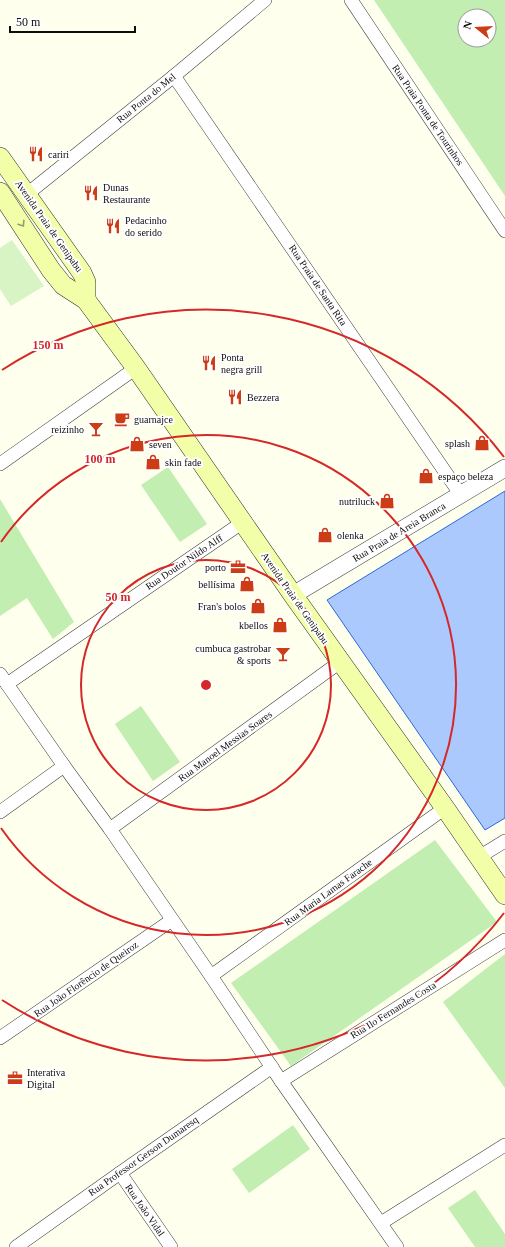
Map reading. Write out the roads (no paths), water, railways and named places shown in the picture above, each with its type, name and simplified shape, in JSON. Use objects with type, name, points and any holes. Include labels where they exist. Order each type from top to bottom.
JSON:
[{"type":"main road","name":"Avenida Praia de Genipabu","points":[[0,157],[82,273],[86,282],[86,300]]},
{"type":"main road","name":"Avenida Praia de Genipabu","points":[[0,192],[51,270],[63,285],[86,300],[136,368],[293,595],[445,808],[505,895]]},
{"type":"street","name":"Rua Ponta do Mel","points":[[26,195],[174,76],[265,0]]},
{"type":"street","name":"Rua Praia Ponta de Tourinhos","points":[[351,0],[505,231]]},
{"type":"street","name":"Rua Praia de Santa Rita","points":[[174,76],[461,495]]},
{"type":"street","points":[[0,464],[136,368]]},
{"type":"street","name":"Rua Praia de Areia Branca","points":[[293,595],[505,468]]},
{"type":"street","name":"Rua Doutor Nildo Alff","points":[[3,679],[242,522]]},
{"type":"street","name":"Rua Manoel Messias Soares","points":[[110,829],[340,662]]},
{"type":"street","points":[[3,679],[110,829],[281,1081],[381,1222],[397,1247]]},
{"type":"street","points":[[0,812],[64,766]]},
{"type":"street","name":"Rua Maria Lamas Farache","points":[[211,976],[445,808]]},
{"type":"street","points":[[479,857],[505,841]]},
{"type":"street","name":"Rua João Florêncio de Queiroz","points":[[0,1038],[172,920]]},
{"type":"street","name":"Rua Ilo Fernandes Costa","points":[[281,1081],[505,940]]},
{"type":"street","name":"Rua Professor Gerson Dumaresq","points":[[16,1247],[272,1067]]},
{"type":"street","points":[[381,1222],[505,1145]]},
{"type":"street","name":"Rua João Vidal","points":[[120,1173],[171,1247]]},
{"type":"water","points":[[505,491],[505,818],[485,830],[327,600]]},
{"type":"place","name":"cariri","points":[[36,154]]},
{"type":"place","name":"Dunas Restaurante","points":[[91,193]]},
{"type":"place","name":"Pedacinho do serido","points":[[113,226]]},
{"type":"place","name":"Ponta negra grill","points":[[209,363]]},
{"type":"place","name":"Bezzera","points":[[235,397]]},
{"type":"place","name":"guarnajce","points":[[122,419]]},
{"type":"place","name":"reizinho","points":[[96,429]]},
{"type":"place","name":"splash","points":[[482,443]]},
{"type":"place","name":"seven","points":[[137,444]]},
{"type":"place","name":"skin fade","points":[[153,462]]},
{"type":"place","name":"espaço beleza","points":[[426,476]]},
{"type":"place","name":"nutriluck","points":[[387,501]]},
{"type":"place","name":"olenka","points":[[325,535]]},
{"type":"place","name":"porto","points":[[238,567]]},
{"type":"place","name":"bellísima","points":[[247,584]]},
{"type":"place","name":"Fran's bolos","points":[[258,606]]},
{"type":"place","name":"kbellos","points":[[280,625]]},
{"type":"place","name":"cumbuca gastrobar & sports","points":[[283,654]]},
{"type":"place","name":"Interativa Digital","points":[[15,1078]]}]
